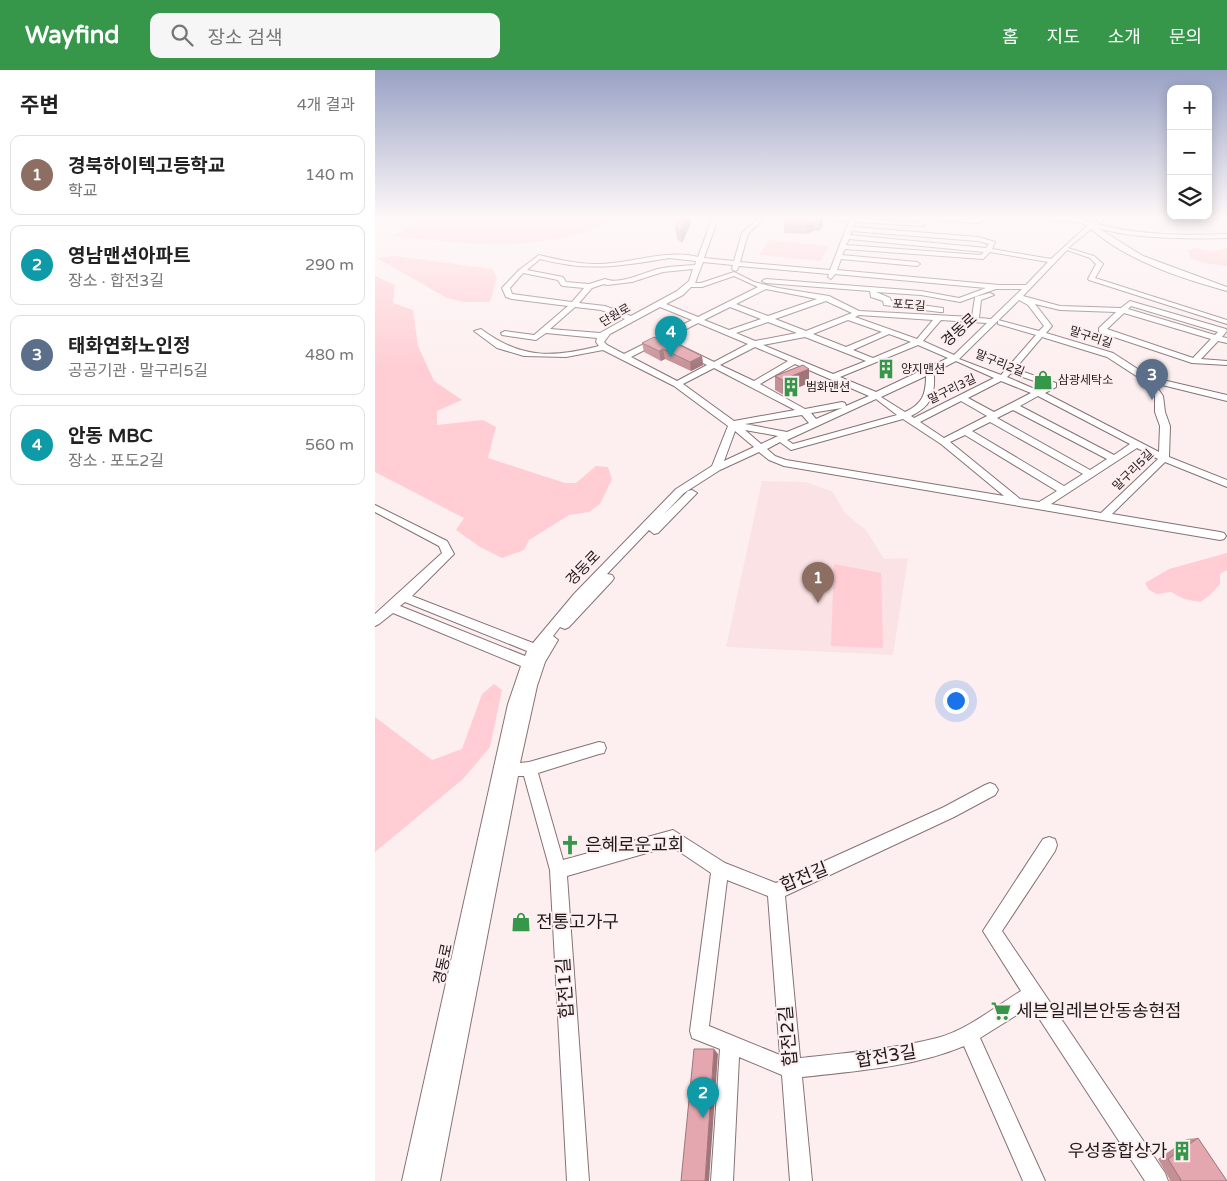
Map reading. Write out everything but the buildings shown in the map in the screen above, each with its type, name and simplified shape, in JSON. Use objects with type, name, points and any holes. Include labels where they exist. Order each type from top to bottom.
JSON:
[{"type":"street","points":[[524,268],[506,288],[509,295],[602,308],[631,319]]},
{"type":"street","points":[[605,281],[604,276],[609,268]]},
{"type":"street","points":[[521,271],[561,278],[563,284],[589,286],[605,281],[607,283],[621,283],[662,270],[686,268]]},
{"type":"street","points":[[695,268],[690,285],[702,285],[734,274],[735,268]]},
{"type":"street","points":[[795,268],[999,286],[1021,292],[1060,308],[1123,310],[1227,341]]},
{"type":"street","points":[[729,333],[826,298],[834,268]]},
{"type":"street","points":[[915,278],[916,268]]},
{"type":"street","name":"경동로","points":[[786,438],[859,403],[930,376],[957,359],[997,322],[1021,292],[1046,268]]},
{"type":"street","name":"경동로","points":[[1021,292],[1049,268]]},
{"type":"street","points":[[1098,268],[1091,279],[1227,322]]},
{"type":"street","points":[[1166,268],[1227,289]]},
{"type":"street","name":"포도길","points":[[734,274],[752,283],[790,293],[826,298],[858,313],[939,318],[975,318],[997,322]]},
{"type":"street","points":[[913,316],[914,306],[921,293],[925,278]]},
{"type":"street","points":[[752,283],[756,281],[921,293],[960,300],[999,286]]},
{"type":"street","name":"단원로","points":[[690,285],[602,336],[600,342],[604,347],[677,384],[732,424],[761,450],[784,463],[1017,502]]},
{"type":"street","points":[[505,333],[536,338],[573,305],[589,286]]},
{"type":"street","points":[[625,357],[766,286]]},
{"type":"street","points":[[872,289],[874,294],[887,300],[887,303],[914,306],[975,318],[978,299],[1021,292]]},
{"type":"street","points":[[1021,292],[1048,326],[1041,334]]},
{"type":"street","points":[[660,304],[877,397],[944,442],[1017,502],[1220,536]]},
{"type":"street","points":[[730,304],[874,362]]},
{"type":"street","points":[[1123,310],[1103,330],[1195,361],[1227,363]]},
{"type":"street","points":[[677,384],[754,344],[806,334],[858,313]]},
{"type":"street","name":"말구리2길","points":[[848,317],[918,342],[957,359],[1006,374],[1038,393],[1164,458],[1227,484]]},
{"type":"street","points":[[833,378],[918,342],[939,318]]},
{"type":"street","name":"말구리길","points":[[997,322],[1110,355],[1147,378],[1227,398]]},
{"type":"street","points":[[478,331],[501,347],[518,353],[538,355],[578,354],[604,347]]},
{"type":"street","points":[[544,331],[602,336]]},
{"type":"street","points":[[845,350],[888,332]]},
{"type":"street","name":"말구리3길","points":[[910,418],[962,398],[1006,374],[1041,334]]},
{"type":"street","points":[[1195,361],[1216,338]]},
{"type":"street","points":[[660,339],[754,384],[805,412],[815,423]]},
{"type":"street","name":"경동로","points":[[413,1181],[513,713],[522,678],[535,649],[578,597],[673,498],[692,482],[716,468],[761,450],[957,359]]},
{"type":"street","points":[[754,384],[795,361]]},
{"type":"street","points":[[944,442],[1053,385],[1006,374]]},
{"type":"street","points":[[732,424],[786,438],[791,447],[910,418],[931,396],[930,376]]},
{"type":"street","name":"말구리5길","points":[[1104,516],[1164,458],[1165,426],[1160,412],[1159,396],[1147,378]]},
{"type":"street","points":[[962,398],[1090,474]]},
{"type":"street","points":[[732,424],[859,403]]},
{"type":"street","points":[[1013,406],[1115,459]]},
{"type":"street","points":[[716,468],[732,424]]},
{"type":"street","points":[[966,430],[1065,491]]},
{"type":"street","points":[[1041,506],[1137,444]]},
{"type":"street","name":"경동로","points":[[429,1181],[511,770],[531,680],[545,649],[566,623],[684,499],[706,483],[761,450]]},
{"type":"street","points":[[375,508],[443,544],[448,554],[375,621]]},
{"type":"street","points":[[403,597],[535,649]]},
{"type":"street","points":[[391,607],[528,663]]},
{"type":"street","points":[[511,770],[529,770],[599,748]]},
{"type":"street","name":"합전1길","points":[[529,770],[558,870],[578,1181]]},
{"type":"street","name":"합전길","points":[[558,870],[673,838],[720,869],[776,891],[949,812],[990,790]]},
{"type":"street","points":[[1049,845],[991,931],[1157,1181]]},
{"type":"street","name":"합전3길","points":[[720,869],[699,1031],[730,1045],[791,1068],[863,1060],[938,1047],[969,1034],[1033,994]]},
{"type":"street","name":"합전2길","points":[[776,891],[801,1181]]},
{"type":"street","points":[[969,1034],[1034,1181]]},
{"type":"street","points":[[722,1181],[730,1045]]},
{"type":"shaded area","points":[[394,268],[483,268],[492,269],[497,278],[489,302],[464,302],[447,298]]},
{"type":"shaded area","points":[[375,276],[395,285],[393,303],[413,310],[418,346],[434,381],[462,400],[437,411],[437,425],[483,420],[496,427],[488,458],[565,483],[576,483],[596,466],[608,467],[612,479],[600,504],[589,512],[569,515],[529,540],[524,550],[502,558],[480,547],[456,530],[464,518],[375,472]]},
{"type":"shaded area","points":[[762,481],[805,482],[832,491],[845,513],[866,530],[884,559],[908,558],[893,655],[726,647]]},
{"type":"shaded area","points":[[1227,553],[1227,570],[1220,574],[1220,584],[1209,596],[1200,602],[1184,599],[1171,592],[1157,594],[1149,590],[1145,583],[1169,569]]},
{"type":"shaded area","points":[[834,564],[881,573],[883,648],[831,646]]},
{"type":"shaded area","points":[[494,684],[502,690],[490,747],[463,779],[375,852],[375,717],[432,760],[462,749],[482,694]]},
{"type":"place","name":"안동 MBC","points":[[671,357]]},
{"type":"place","name":"양지맨션","points":[[886,369]]},
{"type":"place","name":"삼광세탁소","points":[[1043,380]]},
{"type":"place","name":"범화맨션","points":[[791,387]]},
{"type":"place","name":"태화연화노인정","points":[[1152,400]]},
{"type":"place","name":"경북하이텍고등학교","points":[[818,603]]},
{"type":"place","name":"은혜로운교회","points":[[570,845]]},
{"type":"place","name":"전통고가구","points":[[521,922]]},
{"type":"place","name":"세븐일레븐안동송현점","points":[[1001,1011]]},
{"type":"place","name":"영남맨션아파트","points":[[703,1118]]},
{"type":"place","name":"우성종합상가","points":[[1182,1151]]}]
